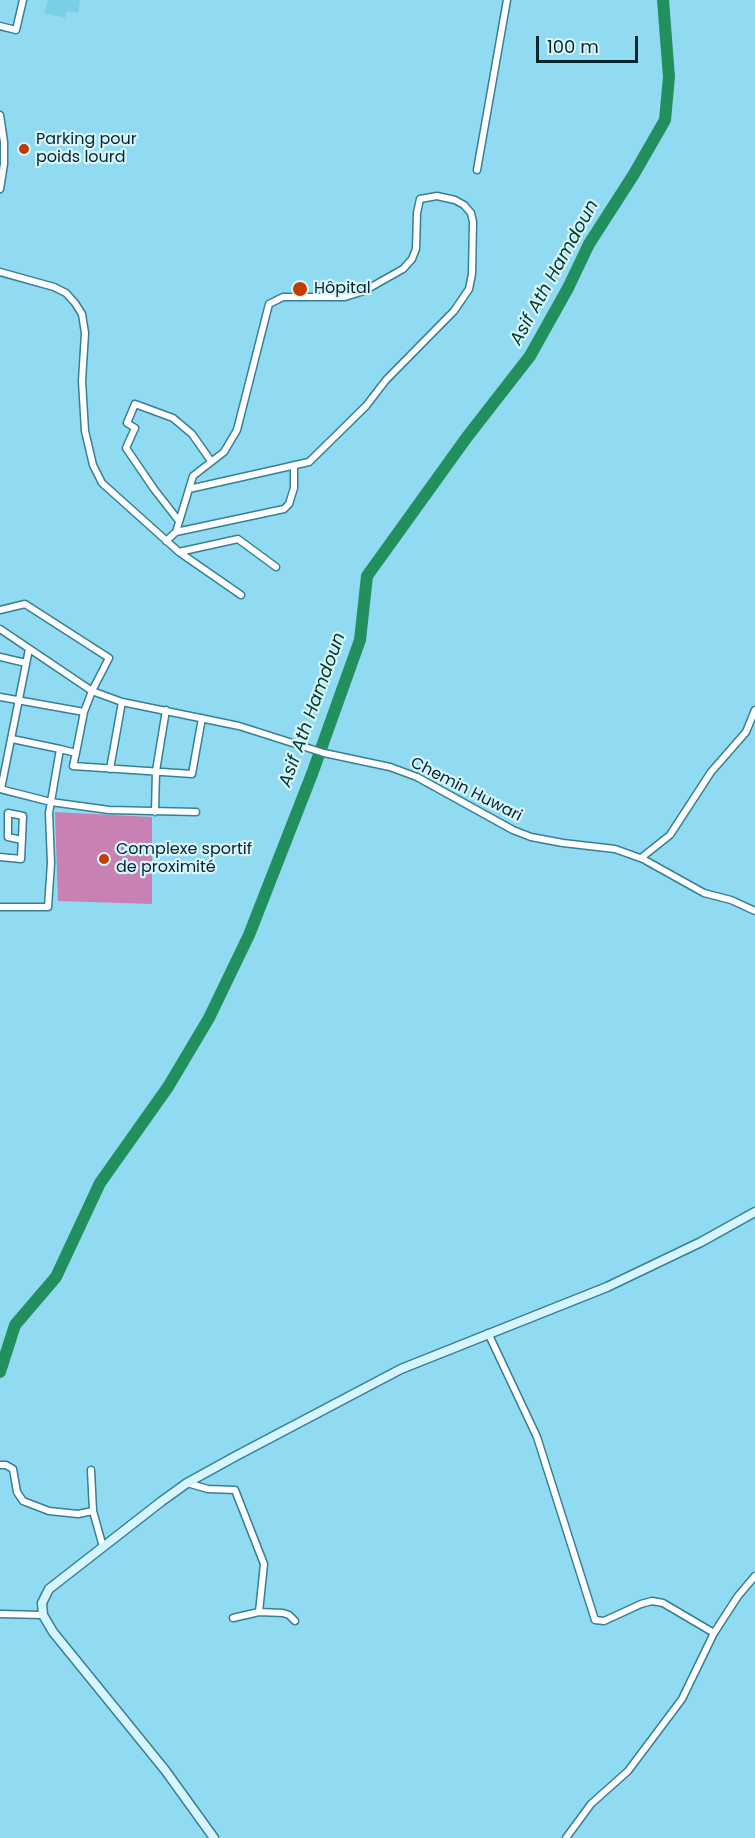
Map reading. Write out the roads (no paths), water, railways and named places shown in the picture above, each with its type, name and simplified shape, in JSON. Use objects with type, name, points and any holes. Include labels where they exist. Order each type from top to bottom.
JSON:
[{"type":"street","points":[[0,26],[16,30],[23,0]]},
{"type":"street","points":[[477,170],[507,0]]},
{"type":"street","points":[[0,115],[4,141],[4,164],[0,189]]},
{"type":"street","points":[[176,532],[179,521],[193,476],[224,452],[237,430],[269,304],[283,297],[345,297],[364,291],[403,269],[412,259],[416,249],[417,213],[420,200],[437,196],[455,200],[464,206],[471,213],[473,222],[472,274],[469,289],[454,311],[386,380],[358,414],[309,462],[189,489]]},
{"type":"street","points":[[0,272],[54,287],[66,293],[82,314],[85,333],[83,404],[85,431],[93,465],[102,483],[166,541],[242,595]]},
{"type":"street","points":[[179,521],[126,448],[135,428],[127,423],[135,404],[173,418],[192,434],[211,461]]},
{"type":"street","points":[[166,541],[176,532],[284,509],[289,504],[294,488],[294,465]]},
{"type":"street","points":[[180,552],[238,538],[276,567]]},
{"type":"street","points":[[0,610],[25,604],[109,658],[84,712],[73,766],[192,774],[202,718]]},
{"type":"street","name":"Chemin Huwari","points":[[0,629],[92,691],[105,697],[239,726],[324,753],[399,770],[436,786],[513,830],[531,837],[615,849],[641,858],[704,893],[731,900],[755,911]]},
{"type":"street","points":[[29,649],[0,789],[51,802],[109,810],[196,812]]},
{"type":"street","points":[[0,657],[26,663]]},
{"type":"street","points":[[0,696],[84,712]]},
{"type":"street","points":[[110,769],[122,702]]},
{"type":"street","points":[[641,858],[670,835],[711,772],[746,732],[755,710]]},
{"type":"street","points":[[155,812],[156,771],[166,711]]},
{"type":"street","points":[[12,739],[76,753]]},
{"type":"street","points":[[0,907],[48,907],[51,863],[49,813],[60,749]]},
{"type":"street","points":[[0,858],[21,859],[24,816],[8,813],[8,837],[22,840]]},
{"type":"street","points":[[214,1838],[165,1770],[53,1632],[43,1615],[42,1603],[49,1589],[187,1483],[401,1369],[607,1287],[701,1242],[755,1212]]},
{"type":"street","points":[[488,1333],[537,1437],[595,1620],[604,1622],[652,1601],[663,1603],[714,1633]]},
{"type":"street","points":[[0,1465],[13,1469],[16,1492],[23,1501],[49,1511],[78,1514],[93,1511]]},
{"type":"street","points":[[91,1470],[93,1511],[102,1547]]},
{"type":"street","points":[[187,1483],[208,1489],[235,1490],[238,1495],[264,1564],[259,1611]]},
{"type":"street","points":[[566,1838],[591,1804],[628,1771],[682,1699],[714,1633],[738,1596],[755,1576]]},
{"type":"street","points":[[233,1618],[259,1611],[283,1613],[295,1621]]},
{"type":"street","points":[[0,1614],[43,1615]]},
{"type":"waterway","name":"Asif Ath Hamdoun","points":[[0,1372],[15,1325],[56,1277],[100,1183],[168,1087],[209,1018],[249,935],[312,774],[360,640],[367,576],[467,437],[530,356],[568,288],[589,244],[665,120],[669,77],[663,0]]},
{"type":"place","name":"Parking pour poids lourd","points":[[24,149]]},
{"type":"place","name":"Hôpital","points":[[300,289]]},
{"type":"place","name":"Complexe sportif de proximité","points":[[104,859]]}]
